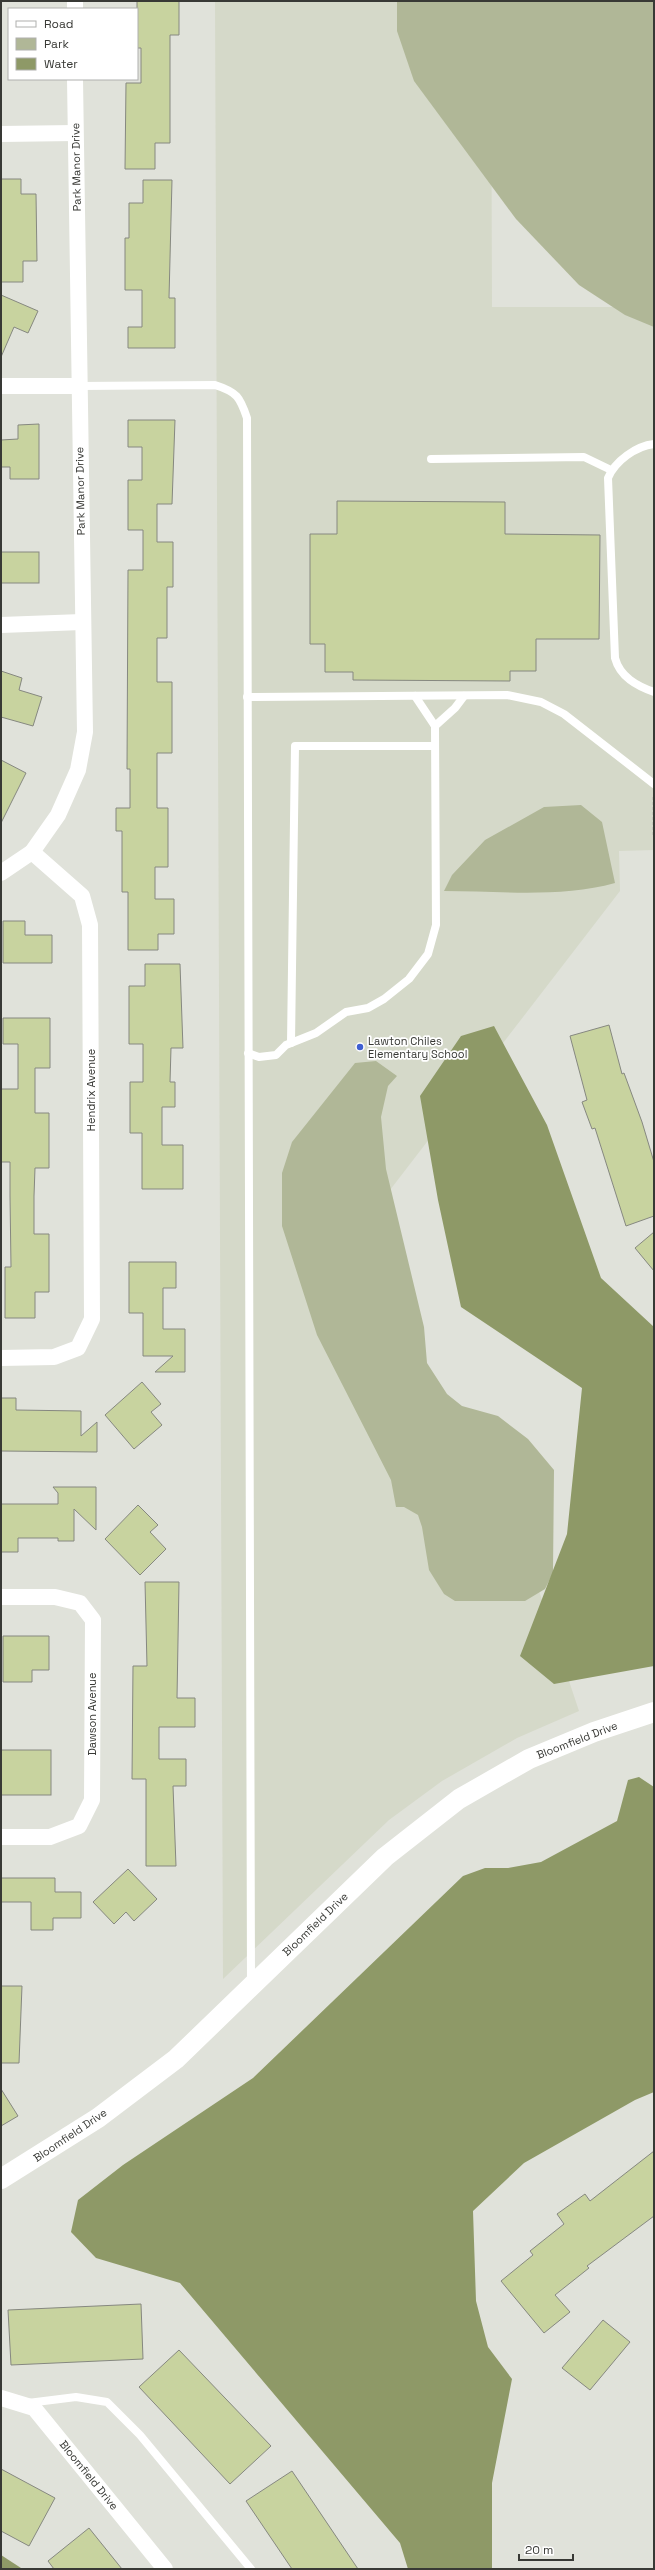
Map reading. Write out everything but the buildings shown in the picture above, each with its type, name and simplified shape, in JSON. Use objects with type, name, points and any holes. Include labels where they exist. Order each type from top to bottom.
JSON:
[{"type":"street","name":"Park Manor Drive","points":[[1,873],[32,852],[58,815],[78,770],[85,732],[82,622],[75,80]]},
{"type":"street","points":[[1,134],[75,133]]},
{"type":"street","points":[[1,386],[79,386]]},
{"type":"street","points":[[1,625],[82,622]]},
{"type":"street","name":"Hendrix Avenue","points":[[1,1358],[54,1358],[78,1348],[92,1318],[90,925],[82,896],[32,852]]},
{"type":"street","name":"Dawson Avenue","points":[[1,1597],[55,1597],[80,1603],[93,1620],[92,1800],[79,1826],[50,1837],[1,1837]]},
{"type":"street","name":"Bloomfield Drive","points":[[1,2179],[98,2118],[176,2059],[385,1857],[459,1799],[529,1759],[594,1732],[654,1712]]},
{"type":"street","name":"Bloomfield Drive","points":[[1,2398],[34,2408],[165,2569]]},
{"type":"lane","points":[[79,386],[216,385],[231,390],[241,400],[247,418],[251,1986]]},
{"type":"lane","points":[[654,444],[631,453],[611,470],[608,478],[615,658],[621,672],[631,682],[654,692]]},
{"type":"lane","points":[[431,459],[584,457],[611,470]]},
{"type":"lane","points":[[247,697],[507,695],[541,702],[564,714],[654,784]]},
{"type":"lane","points":[[248,1053],[259,1057],[276,1055],[291,1043],[316,1033],[346,1012],[368,1008],[384,999],[408,979],[428,954],[436,925],[435,726],[415,696]]},
{"type":"lane","points":[[435,726],[455,708],[464,696]]},
{"type":"lane","points":[[291,1043],[295,746],[435,746]]},
{"type":"lane","points":[[23,2404],[49,2399],[76,2397],[107,2402],[140,2435],[251,2569]]},
{"type":"path","points":[[654,790],[654,837]]},
{"type":"shaded area","name":"Lawton Chiles Elementary School","points":[[215,1],[491,1],[492,307],[654,307],[654,850],[619,851],[620,891],[380,1203],[441,1448],[532,1570],[579,1711],[517,1738],[442,1781],[389,1820],[223,1979]]},
{"type":"green space","points":[[397,1],[654,1],[654,327],[625,315],[579,285],[516,219],[414,81],[397,31]]},
{"type":"green space","points":[[581,805],[602,822],[615,883],[573,891],[552,892],[530,893],[444,891],[452,875],[485,840],[544,807]]},
{"type":"green space","points":[[376,1061],[397,1076],[388,1086],[381,1117],[386,1169],[424,1327],[427,1363],[447,1394],[462,1406],[498,1416],[528,1439],[554,1470],[553,1573],[545,1589],[525,1601],[455,1601],[444,1594],[429,1570],[422,1527],[418,1515],[404,1507],[396,1507],[391,1480],[317,1335],[282,1226],[282,1173],[292,1142],[355,1063]]},
{"type":"water","points":[[494,1026],[547,1125],[601,1278],[654,1327],[654,1666],[554,1684],[520,1656],[567,1534],[582,1388],[461,1307],[438,1200],[420,1096],[461,1036]]},
{"type":"water","points":[[639,1777],[654,1787],[654,2092],[635,2100],[524,2163],[473,2211],[476,2301],[488,2347],[512,2379],[492,2483],[492,2569],[408,2569],[400,2543],[180,2283],[96,2258],[71,2232],[78,2200],[123,2165],[253,2078],[463,1876],[485,1868],[508,1868],[541,1862],[617,1821],[628,1780]]},
{"type":"water","points":[[1,2555],[21,2568],[22,2569],[1,2569]]},
{"type":"place","name":"Lawton Chiles Elementary School","points":[[360,1047]]}]
